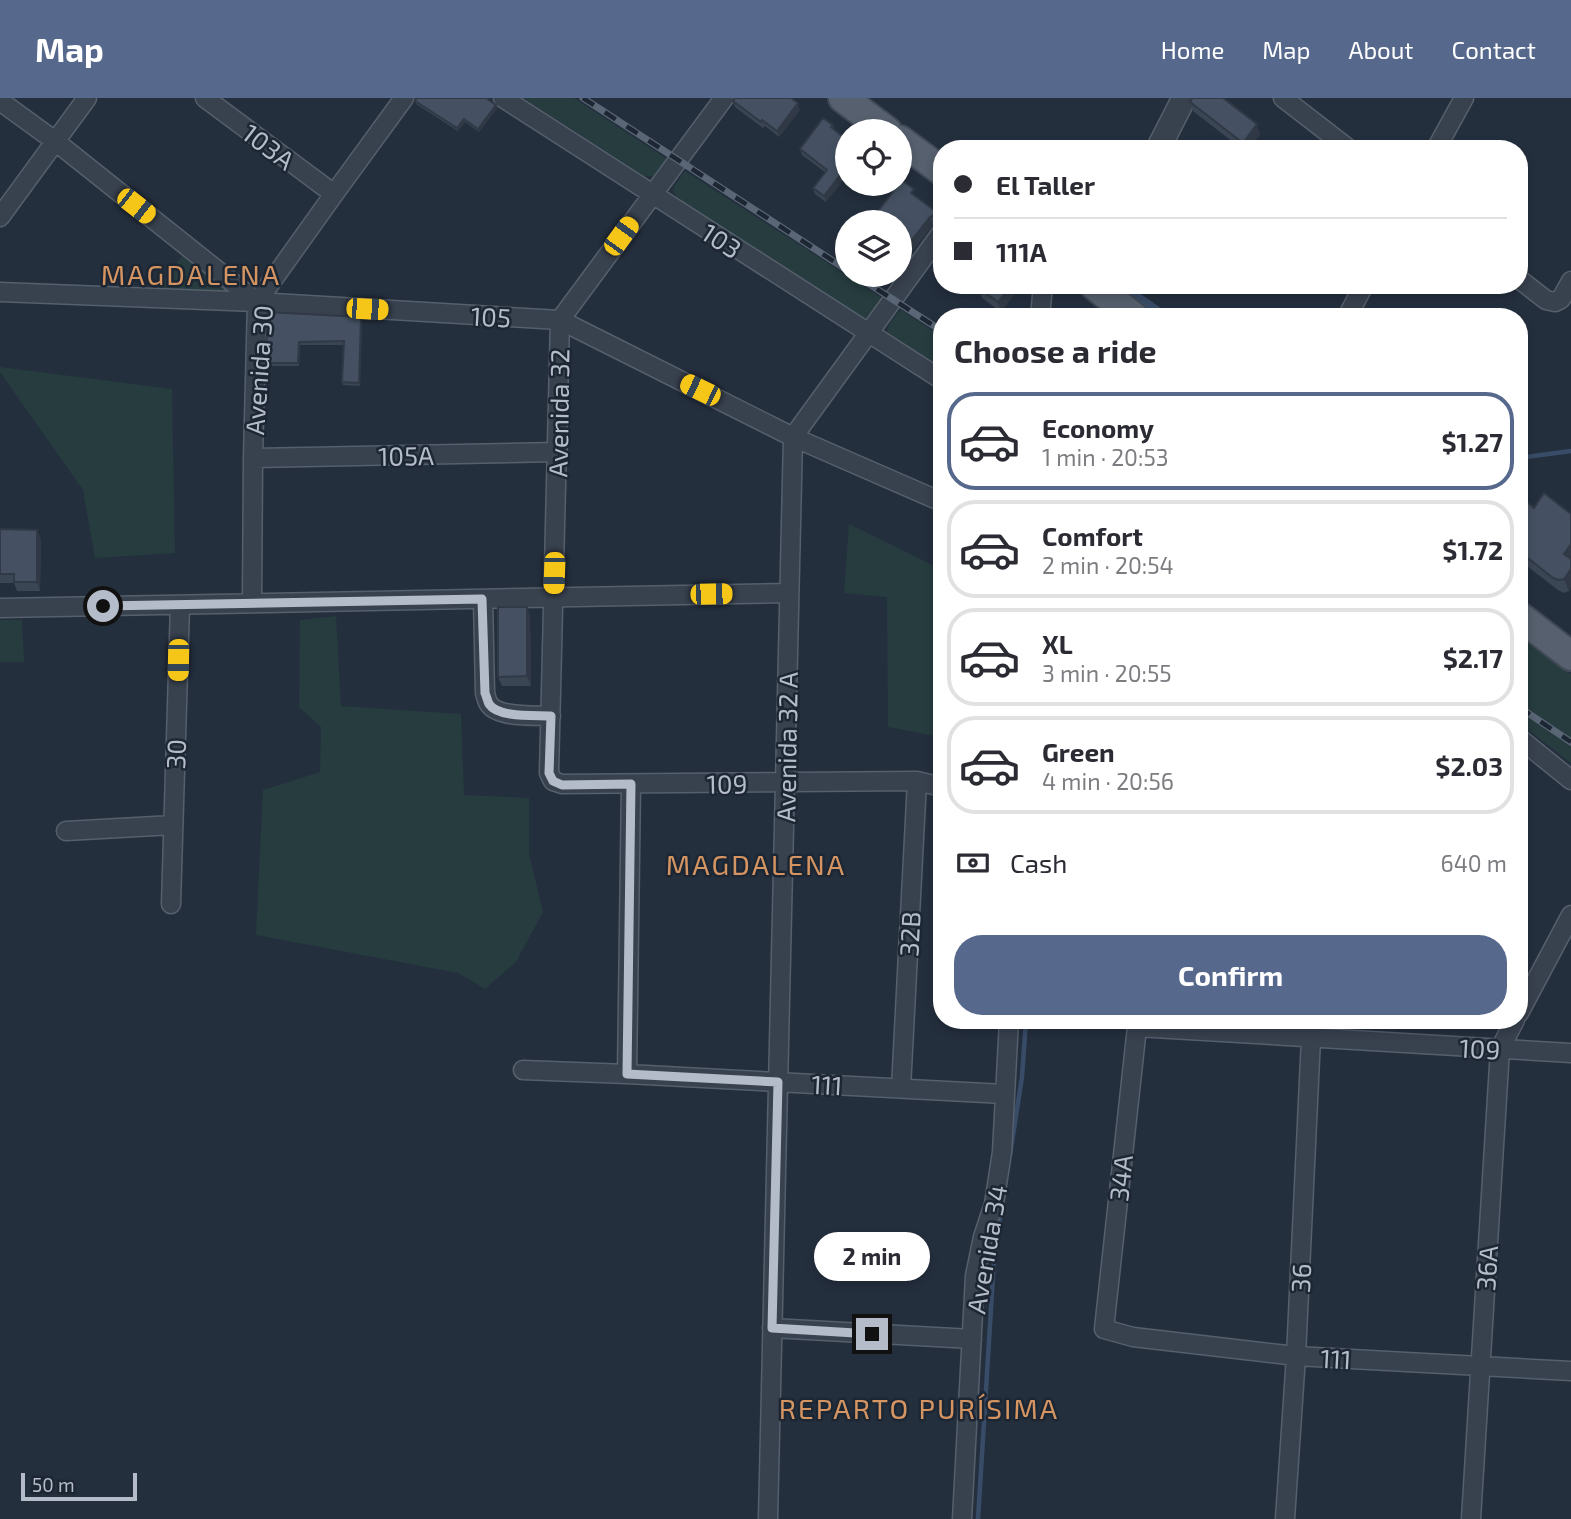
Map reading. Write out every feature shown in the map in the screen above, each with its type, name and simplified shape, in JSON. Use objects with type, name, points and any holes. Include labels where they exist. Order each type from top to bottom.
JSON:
[{"type":"main road","points":[[843,98],[871,119]]},
{"type":"main road","points":[[912,149],[933,165]]},
{"type":"main road","points":[[1105,294],[1123,308]]},
{"type":"main road","points":[[1528,623],[1571,656]]},
{"type":"street","points":[[0,217],[87,98]]},
{"type":"street","name":"103A","points":[[205,98],[334,194]]},
{"type":"street","name":"Avenida 30","points":[[252,603],[257,302],[404,98]]},
{"type":"street","name":"103","points":[[503,98],[933,374]]},
{"type":"street","name":"Avenida 32","points":[[553,781],[549,773],[559,320],[724,98]]},
{"type":"street","points":[[1163,140],[1184,98]]},
{"type":"street","points":[[1283,98],[1337,140]]},
{"type":"street","points":[[1441,140],[1464,98]]},
{"type":"street","points":[[0,101],[55,141],[257,302]]},
{"type":"street","points":[[793,437],[933,244]]},
{"type":"street","points":[[1528,286],[1546,300],[1555,302],[1562,299],[1571,281]]},
{"type":"street","name":"105","points":[[0,292],[257,302],[559,320],[793,437],[933,498]]},
{"type":"street","name":"Avenida 32 A","points":[[768,1519],[793,437]]},
{"type":"street","name":"105A","points":[[253,458],[558,452]]},
{"type":"street","points":[[0,608],[789,593]]},
{"type":"street","points":[[482,599],[485,693],[488,703],[496,711],[506,714],[551,716]]},
{"type":"street","name":"30","points":[[171,904],[180,605]]},
{"type":"street","points":[[1528,745],[1571,780]]},
{"type":"street","name":"109","points":[[553,781],[562,785],[917,781],[933,785]]},
{"type":"street","name":"32B","points":[[901,1088],[917,781]]},
{"type":"street","points":[[627,1074],[631,784]]},
{"type":"street","points":[[66,831],[173,825]]},
{"type":"street","points":[[1528,996],[1571,915]]},
{"type":"street","name":"Avenida 34","points":[[962,1519],[975,1276],[983,1237],[994,1204],[1002,1152],[1008,1029]]},
{"type":"street","name":"34A","points":[[1104,1329],[1137,1029]]},
{"type":"street","name":"109","points":[[1169,1029],[1571,1054]]},
{"type":"street","name":"36A","points":[[1471,1519],[1500,1049],[1510,1029]]},
{"type":"street","name":"36","points":[[1285,1519],[1296,1356],[1311,1038]]},
{"type":"street","name":"111","points":[[523,1070],[1004,1094]]},
{"type":"street","points":[[772,1328],[972,1339]]},
{"type":"street","name":"111","points":[[1104,1329],[1133,1337],[1296,1356],[1571,1371]]},
{"type":"green space","points":[[523,98],[574,98],[667,159],[653,176],[644,176]]},
{"type":"green space","points":[[685,171],[835,268],[835,287],[865,287],[882,298],[868,317],[858,317],[677,198],[673,190]]},
{"type":"green space","points":[[184,253],[231,286],[231,294],[157,290]]},
{"type":"green space","points":[[901,310],[933,331],[933,366],[888,335],[887,331]]},
{"type":"green space","points":[[0,367],[172,389],[175,553],[95,558],[83,490],[0,372]]},
{"type":"green space","points":[[849,524],[933,565],[933,735],[888,727],[887,597],[844,593]]},
{"type":"green space","points":[[336,616],[341,706],[461,714],[464,795],[529,798],[529,854],[543,912],[516,962],[485,989],[458,973],[256,935],[263,790],[320,772],[321,727],[299,707],[300,620]]},
{"type":"green space","points":[[0,620],[22,620],[24,662],[0,662]]},
{"type":"green space","points":[[1528,641],[1571,674],[1571,763],[1528,730]]},
{"type":"building","points":[[417,98],[486,98],[496,105],[478,129],[464,119],[457,128],[415,101]]},
{"type":"building","points":[[735,98],[791,98],[798,103],[777,131],[733,101]]},
{"type":"building","points":[[1192,98],[1223,98],[1257,124],[1245,140],[1239,140],[1190,102]]},
{"type":"building","points":[[823,118],[833,125],[835,182],[824,196],[813,188],[827,170],[800,149]]},
{"type":"building","points":[[912,194],[933,209],[933,216],[912,240],[912,210],[879,210],[890,196],[912,196]]},
{"type":"building","points":[[987,294],[1004,294],[998,302]]},
{"type":"building","points":[[267,312],[361,317],[359,383],[342,382],[344,341],[299,342],[298,363],[266,363]]},
{"type":"building","points":[[1544,493],[1571,514],[1571,544],[1564,554],[1571,559],[1571,569],[1564,579],[1553,578],[1528,558],[1528,503],[1534,508]]},
{"type":"building","points":[[0,529],[37,530],[37,582],[14,582],[14,574],[0,574]]},
{"type":"building","points":[[498,607],[527,607],[527,676],[498,677]]},
{"type":"waterway","points":[[1127,294],[1147,308]]},
{"type":"waterway","points":[[1528,457],[1571,451]]},
{"type":"waterway","points":[[1010,1155],[1022,1077],[1025,1029]]},
{"type":"waterway","points":[[978,1519],[994,1260],[1002,1205]]},
{"type":"railway","points":[[583,98],[835,262]]},
{"type":"railway","points":[[874,287],[933,325]]},
{"type":"railway","points":[[1528,713],[1571,742]]},
{"type":"district","name":"MAGDALENA","points":[[191,274]]},
{"type":"district","name":"MAGDALENA","points":[[756,864]]},
{"type":"district","name":"REPARTO PURÍSIMA","points":[[919,1408]]},
{"type":"route","points":[[103,606],[482,599],[485,693],[488,703],[496,711],[506,714],[551,716],[549,773],[553,781],[562,785],[631,784],[627,1074],[778,1082],[772,1328],[872,1334]]}]
